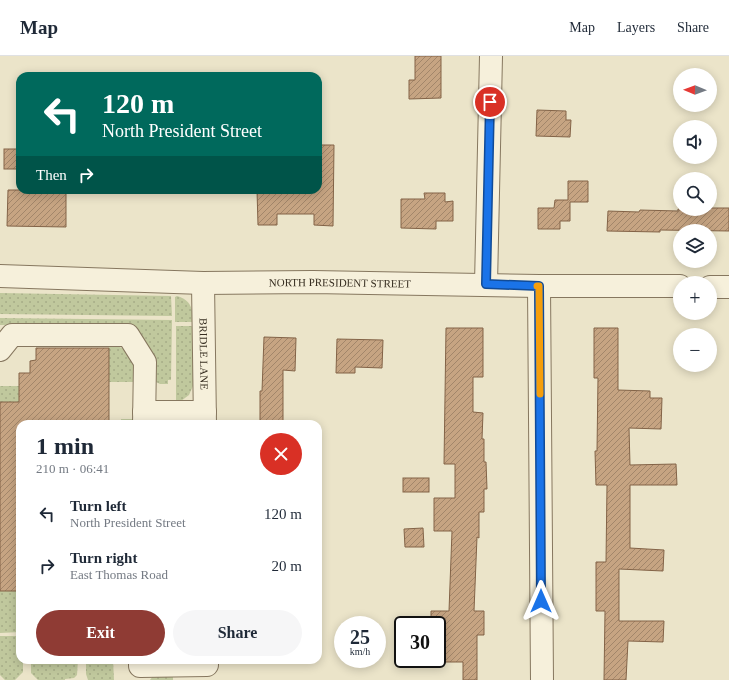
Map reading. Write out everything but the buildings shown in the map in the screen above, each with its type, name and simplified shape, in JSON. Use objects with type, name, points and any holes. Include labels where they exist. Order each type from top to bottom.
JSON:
[{"type":"street","points":[[486,284],[491,56]]},
{"type":"street","name":"NORTH PRESIDENT STREET","points":[[0,276],[203,283],[313,282],[539,286],[673,286]]},
{"type":"street","name":"BRIDLE LANE","points":[[203,283],[205,418]]},
{"type":"street","points":[[539,286],[542,680]]},
{"type":"street","points":[[717,287],[729,287]]},
{"type":"street","points":[[0,350],[12,335],[128,335],[145,362],[144,418],[205,418]]},
{"type":"street","points":[[140,664],[140,666],[207,668]]},
{"type":"green space","points":[[0,293],[171,296],[172,316],[0,314]]},
{"type":"green space","points":[[177,296],[185,300],[192,309],[193,322],[175,322],[175,297]]},
{"type":"green space","points":[[0,318],[172,320],[171,380],[168,380],[168,384],[160,384],[156,382],[113,324],[0,325]]},
{"type":"green space","points":[[176,326],[193,326],[193,386],[189,395],[176,403]]},
{"type":"green space","points":[[86,344],[109,344],[122,348],[128,352],[135,366],[136,382],[109,382],[109,347],[86,347]]},
{"type":"green space","points":[[0,386],[19,386],[19,402],[0,402]]},
{"type":"green space","points":[[121,419],[136,419],[136,420]]},
{"type":"green space","points":[[0,591],[16,591],[16,632],[0,633]]},
{"type":"green space","points":[[0,636],[16,636],[16,664],[23,664],[23,672],[15,680],[5,680],[0,675]]},
{"type":"green space","points":[[31,664],[78,664],[77,675],[74,678],[65,680],[38,680],[31,673]]},
{"type":"green space","points":[[86,664],[113,664],[114,680],[88,680],[86,674]]},
{"type":"green space","points":[[173,675],[173,680],[150,680],[153,676]]},
{"type":"slow traffic","points":[[537,286],[539,286],[540,394]]},
{"type":"route","points":[[490,102],[486,284],[539,286],[541,601]]}]
